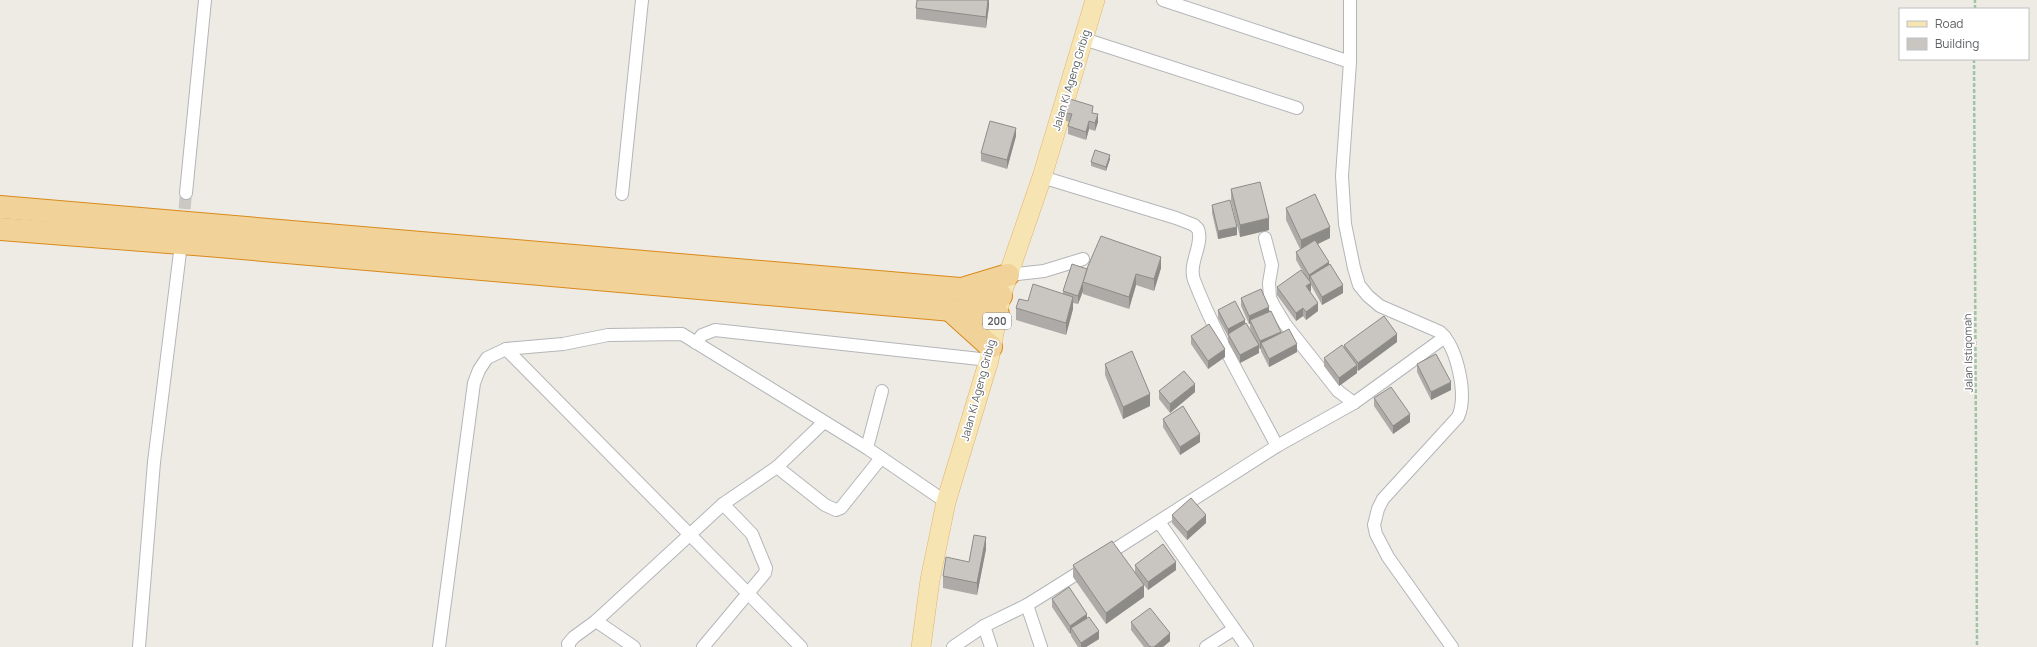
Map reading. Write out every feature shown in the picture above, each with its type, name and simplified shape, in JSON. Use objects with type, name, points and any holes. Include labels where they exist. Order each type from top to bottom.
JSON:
[{"type":"highway","points":[[0,207],[960,289],[1000,305]]},
{"type":"highway","points":[[0,229],[207,245],[950,310],[1000,305]]},
{"type":"highway","points":[[960,289],[1008,275]]},
{"type":"highway","points":[[950,310],[990,354]]},
{"type":"main road","name":"Jalan Ki Ageng Gribig","points":[[920,647],[930,580],[946,502],[990,354],[1008,275],[1042,177],[1095,0]]},
{"type":"street","points":[[186,193],[205,0]]},
{"type":"street","points":[[622,194],[642,0]]},
{"type":"street","points":[[1163,0],[1350,62]]},
{"type":"street","points":[[1350,0],[1350,62],[1342,176],[1345,224],[1359,285],[1368,296],[1380,306],[1440,332],[1445,337],[1460,374],[1463,391],[1461,410],[1451,425],[1383,499],[1378,509],[1374,525],[1376,534],[1388,557],[1452,647]]},
{"type":"street","points":[[1084,39],[1297,108]]},
{"type":"street","points":[[1042,177],[1176,218],[1192,224],[1198,229],[1198,239],[1192,266],[1194,278],[1210,316],[1277,446]]},
{"type":"street","points":[[1265,238],[1272,265],[1269,283],[1270,298],[1274,306],[1285,324],[1338,391],[1354,403]]},
{"type":"street","points":[[139,647],[154,462],[180,252]]},
{"type":"street","points":[[1008,275],[1044,271],[1083,259]]},
{"type":"street","points":[[696,343],[702,335],[715,330],[990,354]]},
{"type":"street","points":[[439,647],[474,383],[487,358],[506,349],[563,344],[608,335],[682,334],[761,381],[867,448],[946,502]]},
{"type":"street","points":[[953,647],[984,626],[1027,604],[1159,522],[1277,446],[1354,403],[1445,337]]},
{"type":"street","points":[[506,349],[613,460],[690,534],[801,647]]},
{"type":"street","points":[[867,448],[882,391]]},
{"type":"street","points":[[569,647],[568,644],[574,636],[596,621],[723,504],[777,468],[824,422]]},
{"type":"street","points":[[777,468],[825,505],[836,510],[840,508],[881,458]]},
{"type":"street","points":[[703,647],[765,573],[766,568],[752,534],[723,504]]},
{"type":"street","points":[[1159,522],[1246,647]]},
{"type":"street","points":[[1027,604],[1041,647]]},
{"type":"street","points":[[596,621],[634,647]]},
{"type":"street","points":[[984,626],[991,647]]},
{"type":"street","points":[[1206,647],[1234,629]]},
{"type":"path","name":"Jalan Istiqomah","points":[[1974,60],[1977,647]]},
{"type":"building","points":[[917,0],[988,0],[986,17],[916,8]]},
{"type":"building","points":[[1070,99],[1093,106],[1092,113],[1098,114],[1095,123],[1089,121],[1086,132],[1068,126],[1072,114],[1066,113]]},
{"type":"building","points":[[990,121],[1016,128],[1007,160],[981,153]]},
{"type":"building","points":[[1095,150],[1110,155],[1106,167],[1091,162]]},
{"type":"building","points":[[1260,182],[1269,218],[1240,225],[1231,189]]},
{"type":"building","points":[[1315,194],[1330,227],[1301,240],[1286,208]]},
{"type":"building","points":[[1230,200],[1237,227],[1218,231],[1212,205]]},
{"type":"building","points":[[1101,236],[1161,257],[1154,279],[1136,274],[1129,297],[1083,282]]},
{"type":"building","points":[[1315,240],[1329,262],[1309,275],[1296,252]]},
{"type":"building","points":[[1072,264],[1087,269],[1078,296],[1063,291]]},
{"type":"building","points":[[1330,264],[1343,285],[1322,297],[1310,276]]},
{"type":"building","points":[[1301,270],[1311,283],[1306,286],[1318,303],[1306,312],[1303,308],[1296,313],[1277,287]]},
{"type":"building","points":[[1033,284],[1073,297],[1066,323],[1016,308],[1019,299],[1028,301]]},
{"type":"building","points":[[1261,289],[1269,307],[1249,316],[1241,298]]},
{"type":"building","points":[[1235,301],[1245,320],[1228,329],[1218,310]]},
{"type":"building","points":[[1271,311],[1281,332],[1260,341],[1250,320]]},
{"type":"building","points":[[1384,316],[1397,334],[1358,363],[1344,345]]},
{"type":"building","points":[[1246,323],[1259,345],[1240,355],[1228,334]]},
{"type":"building","points":[[1209,324],[1225,349],[1208,361],[1191,336]]},
{"type":"building","points":[[1289,329],[1297,344],[1269,359],[1261,343]]},
{"type":"building","points":[[1342,345],[1357,365],[1339,378],[1324,358]]},
{"type":"building","points":[[1132,351],[1150,394],[1123,407],[1105,364]]},
{"type":"building","points":[[1436,354],[1451,382],[1431,392],[1417,364]]},
{"type":"building","points":[[1184,371],[1195,384],[1170,404],[1159,391]]},
{"type":"building","points":[[1391,387],[1410,414],[1393,426],[1374,398]]},
{"type":"building","points":[[1183,406],[1200,434],[1180,447],[1163,419]]},
{"type":"building","points":[[1191,498],[1206,515],[1187,532],[1172,515]]},
{"type":"building","points":[[974,535],[986,537],[977,583],[943,576],[946,557],[969,562]]},
{"type":"building","points":[[1112,541],[1144,585],[1106,613],[1073,565]]},
{"type":"building","points":[[1163,544],[1176,562],[1148,582],[1135,565]]},
{"type":"building","points":[[1069,587],[1087,614],[1070,626],[1052,599]]},
{"type":"building","points":[[1150,608],[1170,633],[1154,647],[1150,647],[1131,622]]},
{"type":"building","points":[[1089,617],[1099,631],[1081,643],[1071,628]]},
{"type":"tunnel","points":[[183,227],[186,193]]}]
